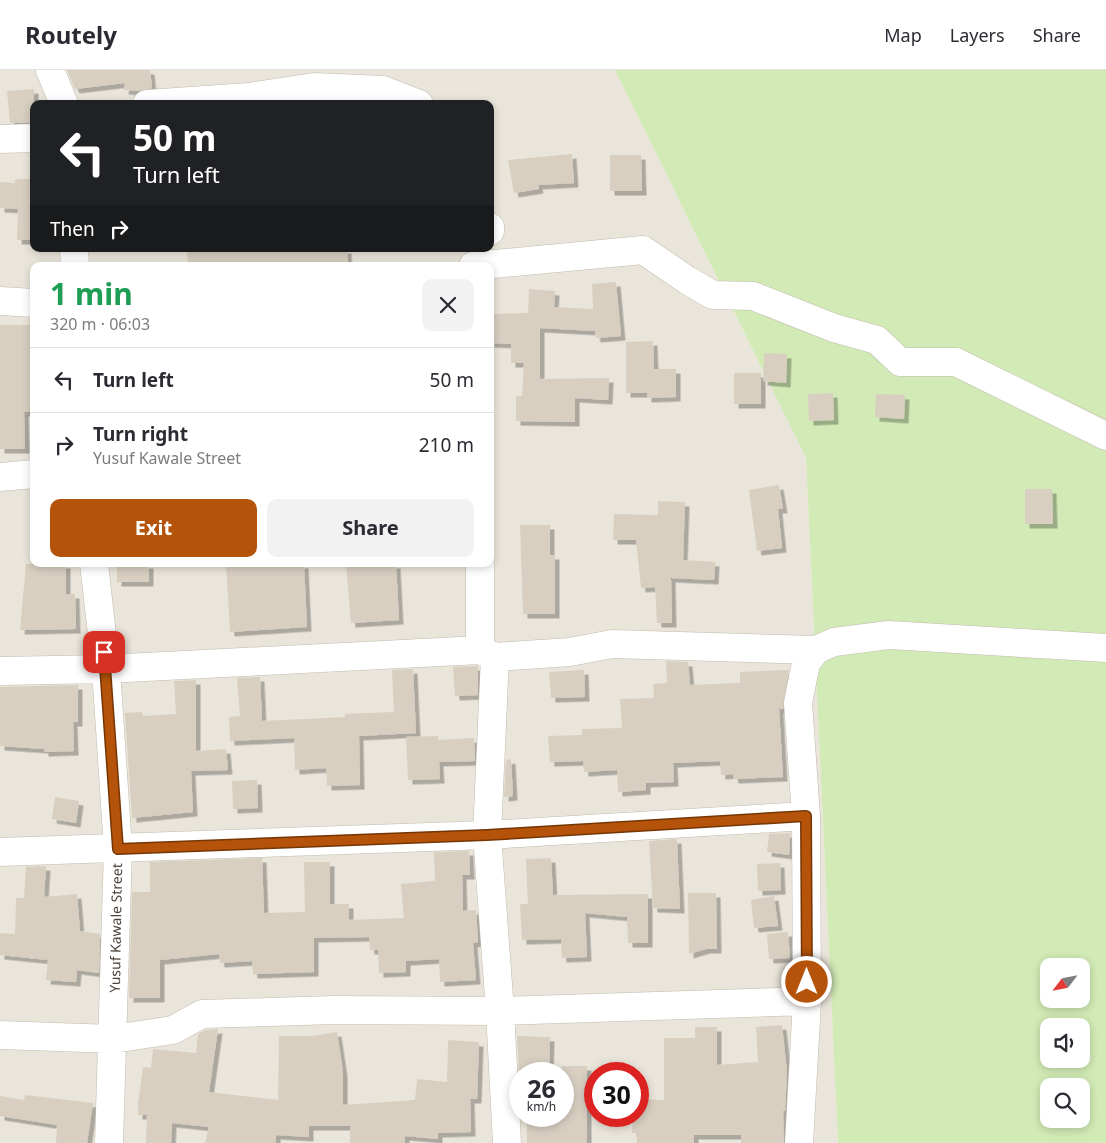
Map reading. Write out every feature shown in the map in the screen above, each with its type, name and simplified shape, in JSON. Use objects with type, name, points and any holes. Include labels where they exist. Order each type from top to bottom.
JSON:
[{"type":"street","points":[[50,70],[62,100]]},
{"type":"street","points":[[205,100],[249,97],[314,87],[382,90],[408,100]]},
{"type":"street","points":[[0,139],[30,138]]},
{"type":"street","points":[[480,260],[643,250],[687,280],[714,294],[753,296],[834,328],[877,340],[900,362],[956,362],[1106,436]]},
{"type":"street","points":[[0,301],[30,303]]},
{"type":"street","points":[[0,477],[30,474]]},
{"type":"street","name":"Yusuf Kawale Street","points":[[94,567],[106,669],[118,849],[109,1143]]},
{"type":"street","points":[[480,567],[487,653],[487,835],[500,1011],[507,1143]]},
{"type":"street","points":[[0,671],[106,669],[487,653],[570,652],[612,644],[816,650],[834,642],[889,635],[1106,648]]},
{"type":"street","points":[[799,1143],[807,1000],[806,816],[798,703],[806,663],[816,650]]},
{"type":"street","points":[[0,852],[487,835],[806,816]]},
{"type":"street","points":[[0,1035],[113,1039],[173,1030],[202,1014],[335,1010],[500,1011],[807,1000]]},
{"type":"shaded area","points":[[0,70],[615,70],[806,458],[838,1143],[0,1143]]},
{"type":"green space","points":[[615,70],[1106,70],[1106,1143],[838,1143],[806,458]]},
{"type":"building","points":[[67,70],[150,70],[152,88],[139,91],[124,90],[125,83],[75,89]]},
{"type":"building","points":[[34,89],[34,100],[30,100],[30,122],[10,123],[7,91]]},
{"type":"building","points":[[572,154],[574,183],[538,185],[539,189],[514,193],[508,160]]},
{"type":"building","points":[[610,155],[641,155],[642,191],[610,191]]},
{"type":"building","points":[[30,179],[30,240],[17,240],[18,209],[0,208],[0,182],[15,183],[15,180]]},
{"type":"building","points":[[187,252],[347,252],[348,262],[188,262]]},
{"type":"building","points":[[616,282],[621,336],[596,338],[595,331],[540,328],[540,379],[609,378],[608,400],[575,398],[575,422],[516,421],[516,396],[522,396],[524,363],[511,363],[511,344],[494,343],[494,314],[528,313],[529,289],[555,291],[554,307],[593,309],[592,284]]},
{"type":"building","points":[[0,325],[30,325],[30,412],[24,412],[25,449],[0,449]]},
{"type":"building","points":[[653,341],[654,369],[676,369],[676,397],[647,398],[647,393],[626,393],[626,342]]},
{"type":"building","points":[[764,353],[787,354],[786,383],[763,381]]},
{"type":"building","points":[[734,373],[761,373],[761,404],[734,404]]},
{"type":"building","points":[[833,393],[834,420],[809,421],[808,394]]},
{"type":"building","points":[[876,394],[905,395],[904,419],[875,417]]},
{"type":"building","points":[[779,485],[783,509],[778,509],[782,548],[757,551],[749,490]]},
{"type":"building","points":[[1025,489],[1052,489],[1053,524],[1025,524]]},
{"type":"building","points":[[658,501],[685,502],[683,560],[715,562],[714,580],[671,578],[672,623],[657,623],[655,587],[641,588],[636,540],[613,540],[614,514],[658,515]]},
{"type":"building","points":[[520,525],[550,525],[550,555],[555,555],[555,614],[523,614]]},
{"type":"building","points":[[26,564],[30,564],[30,567],[66,567],[66,594],[75,594],[76,629],[20,630]]},
{"type":"building","points":[[117,567],[149,567],[149,582],[117,582]]},
{"type":"building","points":[[226,567],[304,567],[307,627],[230,632]]},
{"type":"building","points":[[346,567],[396,567],[399,620],[351,623]]},
{"type":"building","points":[[666,661],[688,662],[690,685],[740,683],[740,672],[789,670],[783,709],[779,709],[783,777],[734,779],[733,774],[721,775],[720,761],[673,763],[674,782],[646,783],[646,790],[618,792],[617,770],[584,772],[583,761],[550,762],[548,736],[582,735],[582,729],[622,728],[620,699],[654,698],[653,684],[667,683]]},
{"type":"building","points":[[478,666],[478,695],[455,696],[453,667]]},
{"type":"building","points":[[413,669],[416,733],[359,736],[360,785],[327,786],[326,768],[295,770],[294,738],[230,741],[229,717],[240,716],[237,678],[260,677],[262,721],[345,717],[345,714],[394,712],[392,670]]},
{"type":"building","points":[[584,670],[585,697],[551,698],[549,672]]},
{"type":"building","points":[[196,680],[196,751],[226,749],[228,770],[191,771],[193,812],[132,818],[125,713],[142,712],[143,716],[176,714],[174,681]]},
{"type":"building","points":[[78,685],[78,722],[73,722],[74,751],[44,752],[44,749],[0,746],[0,687]]},
{"type":"building","points":[[438,736],[438,740],[474,738],[475,761],[439,762],[440,779],[408,780],[406,737]]},
{"type":"building","points":[[511,759],[513,796],[504,797],[506,760]]},
{"type":"building","points":[[257,780],[258,808],[233,809],[232,781]]},
{"type":"building","points":[[55,797],[79,801],[76,823],[52,819]]},
{"type":"building","points":[[790,833],[789,855],[767,852],[769,834]]},
{"type":"building","points":[[677,839],[680,909],[653,908],[649,841]]},
{"type":"building","points":[[469,851],[470,875],[462,875],[463,911],[476,910],[478,942],[473,943],[476,980],[440,982],[439,959],[406,961],[406,972],[379,973],[378,950],[370,950],[369,937],[314,938],[314,972],[253,974],[252,961],[220,963],[219,954],[160,960],[160,998],[129,998],[132,892],[150,892],[150,862],[262,858],[264,913],[305,912],[304,862],[330,862],[330,904],[349,904],[349,920],[404,918],[401,884],[435,881],[434,852]]},
{"type":"building","points":[[551,858],[553,895],[648,894],[648,943],[628,943],[627,917],[585,913],[587,957],[562,958],[561,939],[522,940],[520,904],[528,904],[526,859]]},
{"type":"building","points":[[780,863],[781,890],[758,891],[757,864]]},
{"type":"building","points":[[46,866],[44,897],[77,894],[80,931],[100,934],[99,973],[77,970],[76,982],[46,980],[48,960],[0,955],[0,933],[15,934],[16,898],[24,898],[26,867]]},
{"type":"building","points":[[688,893],[716,893],[717,949],[706,949],[689,954]]},
{"type":"building","points":[[774,896],[778,926],[754,928],[751,900]]},
{"type":"building","points":[[788,932],[790,958],[769,959],[767,934]]},
{"type":"building","points":[[782,1025],[787,1072],[785,1111],[783,1111],[784,1143],[741,1143],[741,1135],[694,1135],[694,1143],[637,1143],[637,1133],[632,1133],[632,1127],[649,1127],[649,1099],[664,1100],[664,1038],[695,1038],[695,1027],[717,1027],[717,1065],[758,1062],[756,1027]]},
{"type":"building","points":[[218,1029],[209,1092],[278,1100],[279,1036],[312,1036],[337,1032],[343,1072],[343,1105],[415,1100],[417,1079],[447,1082],[448,1040],[479,1042],[477,1099],[470,1099],[471,1132],[438,1133],[438,1139],[405,1136],[405,1143],[350,1143],[350,1126],[309,1126],[309,1137],[276,1135],[276,1143],[205,1143],[209,1127],[172,1123],[171,1143],[146,1143],[147,1115],[138,1115],[138,1103],[143,1067],[151,1068],[153,1049],[196,1053],[198,1034],[206,1030]]},
{"type":"building","points":[[517,1036],[550,1037],[549,1062],[518,1062]]},
{"type":"building","points":[[574,1066],[584,1066],[584,1127],[587,1127],[587,1143],[527,1143],[527,1127],[574,1127]]},
{"type":"building","points":[[25,1095],[93,1103],[87,1143],[56,1143],[57,1125],[0,1116],[0,1096],[24,1100]]},
{"type":"route","points":[[104,652],[118,849],[487,835],[806,816],[807,982]]}]
